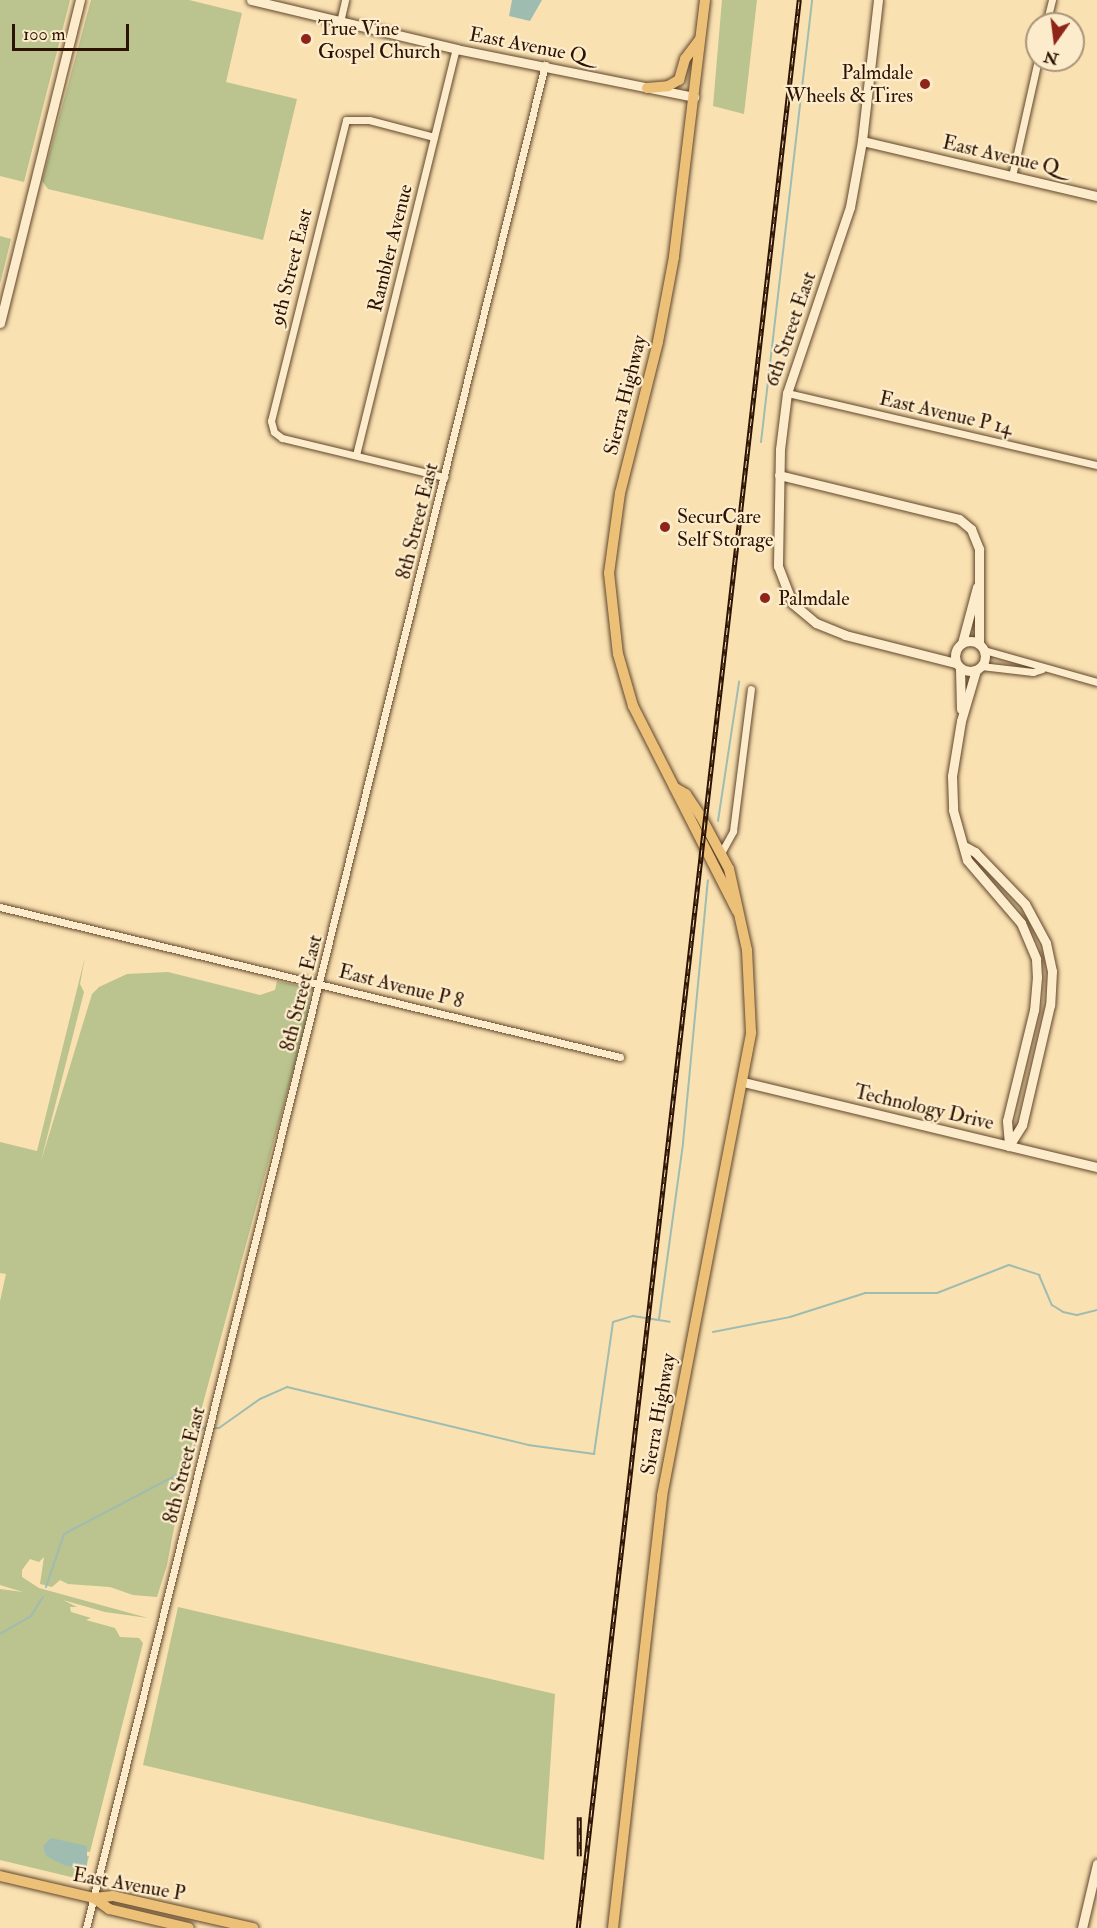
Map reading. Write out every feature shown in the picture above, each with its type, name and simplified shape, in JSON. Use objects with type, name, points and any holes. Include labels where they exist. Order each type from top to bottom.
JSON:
[{"type":"main road","name":"Sierra Highway","points":[[705,0],[672,268],[620,493],[609,573],[618,654],[633,706],[737,912]]},
{"type":"main road","points":[[647,88],[668,86],[679,80],[685,59],[700,38]]},
{"type":"main road","name":"Sierra Highway","points":[[612,1928],[662,1496],[743,1082],[752,1008],[747,950],[737,912],[736,894],[721,853],[686,794],[675,788]]},
{"type":"main road","name":"East Avenue P","points":[[0,1876],[94,1898],[113,1896],[253,1928]]},
{"type":"main road","points":[[94,1898],[109,1909],[189,1928]]},
{"type":"street","points":[[0,323],[80,0]]},
{"type":"street","name":"East Avenue Q","points":[[251,0],[456,49],[545,65],[694,97]]},
{"type":"street","points":[[340,22],[345,0]]},
{"type":"street","name":"6th Street East","points":[[878,0],[862,141],[846,223],[787,393],[779,475],[778,566],[792,603],[827,629],[958,666],[978,668]]},
{"type":"street","name":"Rambler Avenue","points":[[356,455],[456,49]]},
{"type":"street","name":"8th Street East","points":[[86,1928],[545,65]]},
{"type":"street","points":[[1012,176],[1035,72]]},
{"type":"street","name":"9th Street East","points":[[356,455],[282,438],[274,432],[271,421],[342,128],[346,120],[355,118],[434,137]]},
{"type":"street","name":"East Avenue Q","points":[[862,141],[1097,196]]},
{"type":"street","name":"East Avenue P 14","points":[[787,393],[1097,465]]},
{"type":"street","points":[[356,455],[444,477]]},
{"type":"street","points":[[779,475],[959,519],[977,540],[981,647],[978,668],[961,721],[951,795],[967,860],[1021,923],[1035,959],[1037,993],[1007,1121],[1009,1146]]},
{"type":"street","points":[[961,721],[958,666],[954,654],[962,643],[977,587]]},
{"type":"street","points":[[962,643],[981,647],[1042,669],[1097,682]]},
{"type":"street","points":[[978,668],[1033,672],[1042,669]]},
{"type":"street","points":[[721,853],[733,831],[751,689]]},
{"type":"street","points":[[964,846],[975,852],[1024,904],[1046,943],[1052,971],[1050,1005],[1022,1125],[1009,1146]]},
{"type":"street","name":"East Avenue P 8","points":[[0,907],[620,1057]]},
{"type":"street","name":"Technology Drive","points":[[743,1082],[1097,1167]]},
{"type":"street","points":[[1082,1928],[1097,1864]]},
{"type":"green space","points":[[0,0],[70,0],[24,182],[0,176]]},
{"type":"green space","points":[[91,0],[189,0],[242,13],[226,82],[297,99],[263,240],[48,189],[42,181]]},
{"type":"green space","points":[[722,0],[757,0],[744,114],[713,106]]},
{"type":"green space","points":[[0,236],[11,239],[0,284]]},
{"type":"green space","points":[[85,957],[80,984],[84,992],[41,1161],[92,994],[99,987],[127,974],[168,972],[260,995],[275,990],[277,981],[311,988],[307,1019],[185,1470],[167,1565],[157,1597],[133,1595],[110,1587],[68,1584],[60,1580],[52,1587],[40,1584],[44,1557],[39,1562],[30,1559],[22,1570],[22,1577],[39,1588],[148,1618],[105,1612],[63,1600],[77,1607],[70,1607],[71,1612],[91,1618],[86,1620],[115,1628],[120,1637],[139,1638],[143,1643],[90,1852],[76,1851],[78,1855],[89,1856],[86,1868],[81,1875],[71,1877],[0,1860],[0,1589],[23,1592],[0,1585],[0,1301],[6,1274],[0,1273],[0,1142],[37,1151]]},
{"type":"green space","points":[[178,1607],[555,1694],[544,1860],[143,1765]]},
{"type":"shaded area","points":[[512,0],[542,0],[530,21],[509,16]]},
{"type":"shaded area","points":[[51,1838],[87,1846],[87,1867],[66,1866],[46,1856],[43,1846]]},
{"type":"waterway","points":[[761,442],[812,0]]},
{"type":"waterway","points":[[718,821],[739,682]]},
{"type":"waterway","points":[[659,1319],[683,1143],[708,880]]},
{"type":"waterway","points":[[713,1332],[790,1317],[865,1293],[937,1293],[1009,1265],[1039,1275],[1052,1305],[1063,1312],[1077,1315],[1097,1310]]},
{"type":"waterway","points":[[46,1587],[64,1534],[184,1471],[202,1428],[219,1428],[260,1399],[287,1387],[528,1445],[594,1454],[613,1322],[633,1316],[670,1322]]},
{"type":"waterway","points":[[0,1634],[31,1616],[43,1597]]},
{"type":"railway","points":[[578,1928],[799,0]]},
{"type":"railway","points":[[579,1817],[579,1856]]},
{"type":"place","name":"True Vine Gospel Church","points":[[306,39]]},
{"type":"place","name":"Palmdale Wheels & Tires","points":[[925,84]]},
{"type":"place","name":"SecurCare Self Storage","points":[[665,527]]},
{"type":"place","name":"Palmdale","points":[[765,598]]}]
